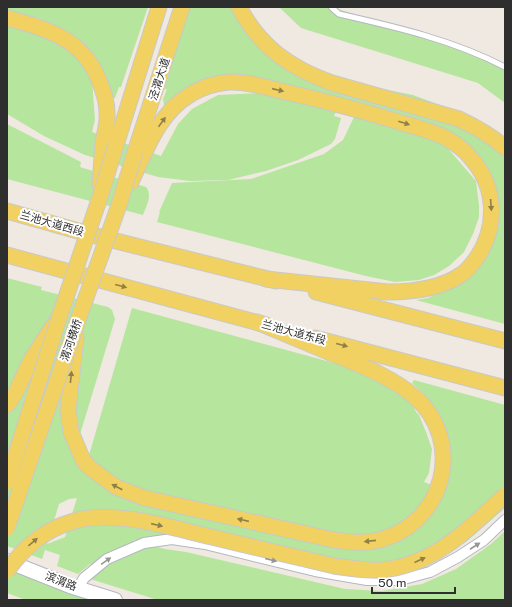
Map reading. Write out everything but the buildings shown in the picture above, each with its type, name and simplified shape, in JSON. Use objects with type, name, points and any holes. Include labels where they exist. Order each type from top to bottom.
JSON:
[{"type":"main road","name":"泾渭大道","points":[[110,143],[159,7]]},
{"type":"main road","name":"泾渭大道","points":[[139,154],[182,7]]},
{"type":"main road","points":[[239,7],[247,22],[268,48],[284,60],[313,76],[332,83],[459,119],[478,127],[492,136],[505,148]]},
{"type":"main road","points":[[7,18],[40,27],[68,40],[85,55],[96,73],[106,101],[107,127],[110,143]]},
{"type":"main road","points":[[139,154],[171,110],[190,94],[229,82],[301,96],[388,118],[446,138],[464,150],[471,157],[487,184],[492,208],[489,233],[486,243],[476,260],[462,274],[451,281],[424,289],[405,292],[388,292],[266,279]]},
{"type":"main road","name":"渭河横桥","points":[[7,482],[60,315],[99,200],[110,143]]},
{"type":"main road","name":"渭河横桥","points":[[7,528],[78,320],[139,154]]},
{"type":"main road","name":"兰池大道西段","points":[[7,211],[96,236],[266,279]]},
{"type":"main road","name":"兰池大道东段","points":[[7,256],[505,388]]},
{"type":"main road","points":[[266,279],[505,341]]},
{"type":"main road","points":[[7,405],[15,394],[31,360],[60,315]]},
{"type":"main road","points":[[78,320],[68,410],[71,432],[83,460],[100,476],[116,487],[145,498],[334,540],[355,542],[380,540],[391,536],[410,525],[420,517],[435,497],[440,484],[444,459],[440,432],[426,408],[400,385],[376,372],[257,322]]},
{"type":"main road","points":[[7,571],[34,540],[53,529],[75,521],[92,518],[116,517],[334,566],[382,570],[412,564],[424,559],[449,544],[473,525],[505,495]]},
{"type":"main road","name":"滨渭路","points":[[7,561],[78,588],[115,600]]},
{"type":"street","points":[[78,588],[84,578],[107,559],[144,543],[172,539],[205,544],[337,575],[367,580],[400,580],[430,572],[458,557],[484,540],[505,520]]},
{"type":"lane","points":[[331,7],[339,14],[412,31],[477,54],[505,68]]},
{"type":"green space","points":[[7,7],[148,7],[121,87],[119,87],[115,98],[112,98],[87,49],[69,33],[41,19],[7,10]]},
{"type":"green space","points":[[189,7],[238,7],[264,48],[344,81],[413,95],[464,114],[505,149],[505,324],[416,300],[428,298],[437,294],[412,286],[441,282],[467,267],[493,232],[496,190],[464,142],[252,79],[167,106],[164,105],[163,99],[167,89],[164,90]]},
{"type":"green space","points":[[279,7],[332,7],[487,59],[505,70],[505,103],[478,83],[301,28]]},
{"type":"green space","points":[[7,18],[75,50],[92,78],[95,120],[92,132],[161,156],[178,124],[192,109],[218,95],[264,93],[336,111],[334,116],[341,118],[335,139],[331,144],[298,160],[266,171],[228,180],[190,181],[158,177],[85,155],[44,136],[7,114]]},
{"type":"green space","points":[[356,113],[444,144],[476,181],[479,217],[473,234],[464,252],[449,266],[434,275],[419,280],[395,282],[366,276],[157,222],[159,212],[172,183],[251,179],[324,154],[343,140]]},
{"type":"green space","points":[[7,124],[81,162],[80,167],[146,187],[149,197],[143,215],[7,179]]},
{"type":"green space","points":[[7,278],[42,287],[41,290],[108,307],[112,310],[115,319],[78,441],[87,462],[132,308],[371,373],[410,398],[416,412],[419,415],[432,449],[429,473],[424,482],[443,489],[435,413],[424,394],[412,383],[414,380],[505,405],[505,508],[466,542],[428,563],[403,570],[172,536],[155,536],[133,541],[345,589],[382,591],[422,584],[456,569],[491,544],[505,531],[505,600],[158,600],[90,579],[103,568],[90,564],[78,574],[57,566],[60,555],[45,550],[42,559],[7,546]],"holes":[[[77,498],[65,537],[47,544],[59,504],[69,499]]]},
{"type":"green space","points":[[14,568],[116,600],[26,600],[7,593],[7,580]]}]
